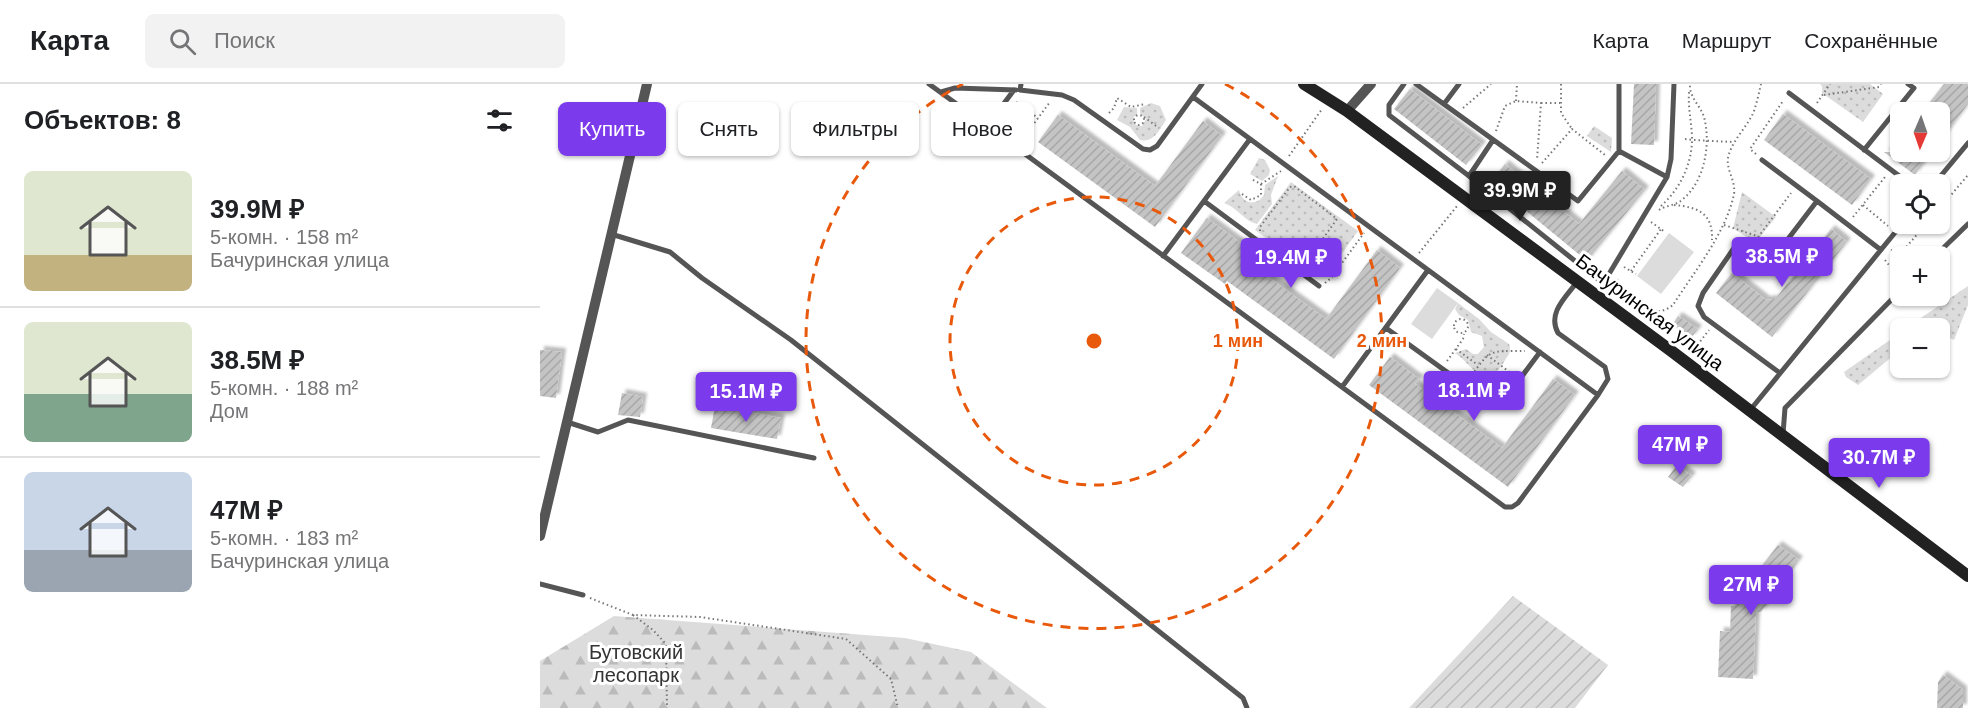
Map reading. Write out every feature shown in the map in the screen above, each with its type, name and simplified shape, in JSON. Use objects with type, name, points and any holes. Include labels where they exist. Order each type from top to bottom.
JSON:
[{"type":"street","points":[[540,536],[544,504],[567,422],[647,84]]},
{"type":"street","name":"Бачуринская улица","points":[[1304,84],[1347,111],[1968,576]]},
{"type":"street","points":[[1347,111],[1371,84]]},
{"type":"lane","points":[[929,84],[955,102]]},
{"type":"lane","points":[[941,92],[955,88],[1018,88],[1055,94],[1074,100],[1146,150],[1155,148],[1202,84]]},
{"type":"lane","points":[[1404,84],[1389,105],[1389,115],[1605,285]]},
{"type":"lane","points":[[1416,84],[1578,201],[1619,151],[1619,84]]},
{"type":"lane","points":[[1444,104],[1459,84]]},
{"type":"lane","points":[[1596,296],[1605,285],[1667,177],[1671,159],[1674,84]]},
{"type":"lane","points":[[1864,150],[1914,88],[1908,84]]},
{"type":"lane","points":[[1005,102],[1018,88]]},
{"type":"lane","points":[[1789,93],[1896,174]]},
{"type":"lane","points":[[1193,97],[1598,395]]},
{"type":"lane","points":[[1163,256],[1250,139]]},
{"type":"lane","points":[[1468,176],[1493,140]]},
{"type":"lane","points":[[1942,174],[1968,143]]},
{"type":"lane","points":[[1619,151],[1667,177]]},
{"type":"lane","points":[[1027,156],[1504,507],[1518,503],[1608,379],[1605,368],[1558,333],[1554,326],[1555,312],[1577,282]]},
{"type":"lane","points":[[1762,160],[1881,250]]},
{"type":"lane","points":[[1204,201],[1319,286]]},
{"type":"lane","points":[[1780,373],[1704,317],[1698,306],[1703,292],[1734,248],[1765,269],[1817,201]]},
{"type":"lane","points":[[1945,246],[1968,224]]},
{"type":"lane","points":[[611,234],[670,252],[702,278],[791,340],[1243,698],[1247,708]]},
{"type":"lane","points":[[1750,411],[1881,250],[1887,247],[1894,234]]},
{"type":"lane","points":[[1342,387],[1428,270]]},
{"type":"lane","points":[[1783,436],[1785,408],[1890,301]]},
{"type":"lane","points":[[1386,328],[1491,405],[1497,406],[1502,403],[1540,352]]},
{"type":"lane","points":[[567,422],[598,432],[628,420],[814,458]]},
{"type":"lane","points":[[540,584],[583,595]]},
{"type":"path","points":[[1457,113],[1491,84]]},
{"type":"path","points":[[1516,101],[1517,84]]},
{"type":"path","points":[[1561,84],[1561,113],[1572,129],[1612,160]]},
{"type":"path","points":[[1665,232],[1651,222],[1686,173],[1692,137],[1690,84]]},
{"type":"path","points":[[1636,274],[1624,267],[1616,280],[1620,287],[1644,306],[1660,311],[1673,306],[1728,218],[1734,181],[1727,165],[1728,155],[1754,111],[1761,84]]},
{"type":"path","points":[[1830,84],[1824,95],[1879,87],[1881,84]]},
{"type":"path","points":[[1674,205],[1692,191],[1701,172],[1706,152],[1704,118],[1698,103],[1689,92]]},
{"type":"path","points":[[1762,160],[1750,149],[1789,93]]},
{"type":"path","points":[[1034,123],[1055,94]]},
{"type":"path","points":[[1009,97],[1038,118]]},
{"type":"path","points":[[1103,120],[1114,108],[1116,99],[1128,106],[1145,104]]},
{"type":"path","points":[[1493,140],[1505,106],[1516,101],[1560,103]]},
{"type":"path","points":[[1536,171],[1541,103]]},
{"type":"path","points":[[1138,106],[1139,114]]},
{"type":"path","points":[[1261,184],[1287,166],[1323,106]]},
{"type":"path","points":[[1139,114],[1134,118],[1137,125],[1143,123],[1144,117]]},
{"type":"path","points":[[1139,114],[1166,133]]},
{"type":"path","points":[[1536,171],[1572,129]]},
{"type":"path","points":[[1678,139],[1734,142]]},
{"type":"path","points":[[1847,224],[1890,170]]},
{"type":"path","points":[[1950,196],[1968,175]]},
{"type":"path","points":[[1242,194],[1248,199],[1255,200],[1263,191],[1261,184],[1251,179]]},
{"type":"path","points":[[1745,255],[1796,185]]},
{"type":"path","points":[[1260,231],[1260,227],[1290,187],[1294,186],[1337,219],[1306,263],[1302,262]]},
{"type":"path","points":[[1414,259],[1459,204]]},
{"type":"path","points":[[1660,208],[1674,205],[1691,207],[1701,212],[1713,228],[1712,243]]},
{"type":"path","points":[[1863,205],[1890,228]]},
{"type":"path","points":[[1724,225],[1759,237]]},
{"type":"path","points":[[1319,286],[1328,281],[1336,272],[1369,226]]},
{"type":"path","points":[[1950,226],[1957,234]]},
{"type":"path","points":[[1631,271],[1661,229]]},
{"type":"path","points":[[1890,267],[1882,257],[1887,247],[1893,252],[1902,252],[1917,234]]},
{"type":"path","points":[[1312,254],[1336,272]]},
{"type":"path","points":[[1441,369],[1468,329],[1467,322],[1459,319],[1455,328],[1458,332],[1464,332]]},
{"type":"path","points":[[1690,354],[1714,324]]},
{"type":"path","points":[[1456,349],[1479,365]]},
{"type":"path","points":[[1464,385],[1487,355],[1499,351],[1540,352]]},
{"type":"path","points":[[1487,355],[1520,379]]},
{"type":"path","points":[[583,595],[633,615],[653,630],[666,645],[667,708]]},
{"type":"path","points":[[633,615],[700,617],[846,639],[891,679],[898,708]]},
{"type":"green space","points":[[1820,84],[1870,84],[1883,94],[1863,122],[1822,93]]},
{"type":"green space","points":[[1151,103],[1160,106],[1166,120],[1153,138],[1140,140],[1130,127],[1117,120],[1124,107],[1137,108],[1137,114],[1133,118],[1136,125],[1142,126],[1146,119],[1140,113],[1140,108]]},
{"type":"green space","points":[[1594,126],[1612,138],[1611,152],[1587,136]]},
{"type":"green space","points":[[1259,158],[1265,160],[1270,170],[1269,175],[1262,181],[1250,174]]},
{"type":"green space","points":[[1278,176],[1271,195],[1272,204],[1257,224],[1224,203],[1239,190],[1246,201],[1253,202],[1261,199],[1265,185]]},
{"type":"green space","points":[[1291,182],[1358,231],[1330,270],[1312,257],[1305,266],[1255,230]]},
{"type":"green space","points":[[1742,192],[1776,217],[1755,243],[1733,228]]},
{"type":"green space","points":[[1669,233],[1694,252],[1661,294],[1637,276]]},
{"type":"green space","points":[[1968,286],[1968,305],[1954,340],[1950,338],[1950,318],[1921,318],[1938,306],[1950,306],[1950,298]]},
{"type":"green space","points":[[1437,288],[1458,303],[1432,339],[1411,324]]},
{"type":"green space","points":[[1458,303],[1479,319],[1491,332],[1509,344],[1508,355],[1491,376],[1479,374],[1455,353],[1466,349],[1473,354],[1478,354],[1484,347],[1482,336],[1471,332],[1468,320],[1459,315],[1455,309]]},
{"type":"green space","points":[[1890,340],[1890,358],[1858,385],[1846,377],[1844,372]]},
{"type":"green space","points":[[1513,596],[1608,665],[1575,708],[1409,708]]},
{"type":"green space","name":"Бутовский лесопарк","points":[[614,616],[905,638],[971,652],[1047,708],[540,708],[540,661]]},
{"type":"building","points":[[1634,84],[1656,84],[1654,145],[1631,144]]},
{"type":"building","points":[[1944,84],[1968,84],[1968,104],[1950,128],[1950,102],[1930,102]]},
{"type":"building","points":[[1410,89],[1482,145],[1466,165],[1394,109]]},
{"type":"building","points":[[1783,114],[1871,179],[1852,205],[1764,140]]},
{"type":"building","points":[[1058,115],[1155,186],[1203,121],[1222,136],[1155,227],[1038,142]]},
{"type":"building","points":[[1897,162],[1925,162],[1914,174]]},
{"type":"building","points":[[1505,164],[1579,224],[1622,171],[1645,190],[1587,261],[1491,182]]},
{"type":"building","points":[[1207,218],[1250,250],[1243,259],[1326,319],[1377,250],[1400,268],[1334,359],[1227,281],[1225,284],[1181,253]]},
{"type":"building","points":[[1831,229],[1847,242],[1772,337],[1716,293],[1732,273],[1766,300],[1775,299]]},
{"type":"building","points":[[1678,316],[1698,329],[1691,338],[1672,325]]},
{"type":"building","points":[[540,350],[562,352],[556,398],[540,396]]},
{"type":"building","points":[[1390,357],[1419,379],[1415,384],[1502,448],[1553,379],[1575,395],[1508,487],[1369,385]]},
{"type":"building","points":[[622,393],[643,397],[640,417],[618,415]]},
{"type":"building","points":[[715,406],[781,418],[777,439],[711,428]]},
{"type":"building","points":[[1677,465],[1692,476],[1683,487],[1668,477]]},
{"type":"building","points":[[1778,545],[1799,560],[1761,612],[1756,612],[1753,679],[1718,677],[1720,631],[1730,632],[1731,606],[1737,606],[1737,598]]},
{"type":"building","points":[[1943,675],[1963,690],[1963,708],[1937,708],[1938,682]]}]
